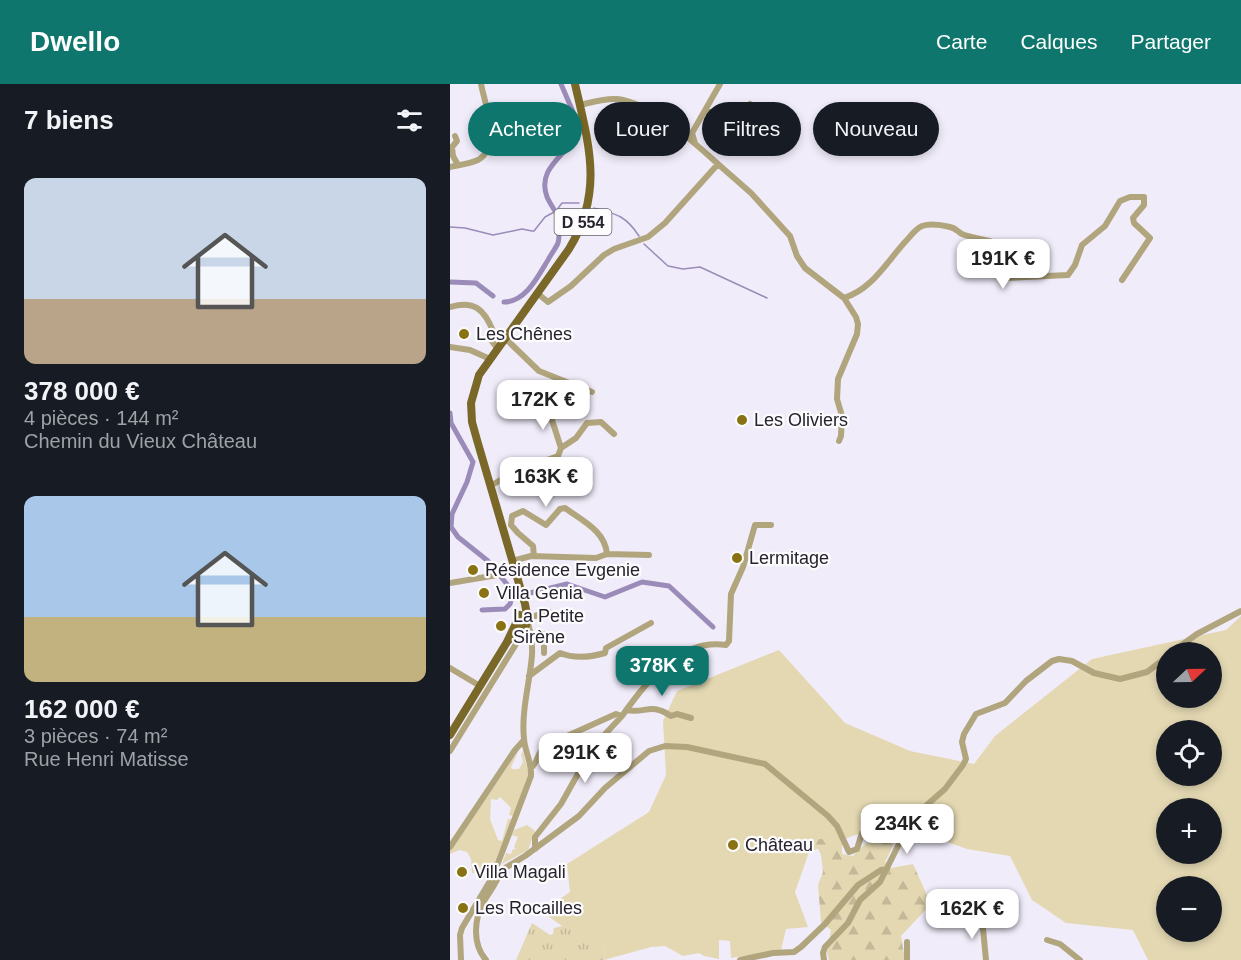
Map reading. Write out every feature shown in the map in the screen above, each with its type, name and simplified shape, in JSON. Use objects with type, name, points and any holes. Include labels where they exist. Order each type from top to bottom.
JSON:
[{"type":"main road","name":"D 554","points":[[575,84],[579,102]]},
{"type":"main road","name":"D 554","points":[[526,624],[521,593],[472,422],[471,403],[479,375],[576,237],[587,209],[591,163],[582,116]]},
{"type":"main road","points":[[450,735],[515,630],[526,624]]},
{"type":"street","points":[[450,167],[482,157],[490,143],[490,130],[481,84]]},
{"type":"street","points":[[710,102],[720,84]]},
{"type":"street","points":[[582,105],[610,99],[629,101],[641,106],[695,143],[751,193],[790,236],[805,268],[844,298],[852,308],[858,324],[854,342],[838,380],[837,399],[842,416],[839,441]]},
{"type":"street","points":[[695,143],[692,133],[702,116]]},
{"type":"street","points":[[456,136],[457,141],[452,147],[453,156],[458,165]]},
{"type":"street","points":[[537,293],[548,302],[571,286],[604,255],[648,237],[665,223],[718,164]]},
{"type":"street","points":[[844,298],[857,294],[875,279],[913,233],[922,226],[930,225],[954,228],[962,234],[999,244],[1007,278],[1071,274],[1082,245],[1105,226],[1120,201],[1130,197],[1144,197],[1144,205],[1133,218],[1134,223],[1150,238],[1122,280]]},
{"type":"street","points":[[450,307],[465,304],[476,307],[488,319],[493,331],[491,340],[497,348]]},
{"type":"street","points":[[493,331],[505,338],[539,371],[592,392]]},
{"type":"street","points":[[450,347],[459,347],[490,359]]},
{"type":"street","points":[[550,409],[561,448]]},
{"type":"street","points":[[490,486],[509,474],[558,456],[561,448],[576,438],[587,423],[601,422],[614,434]]},
{"type":"street","points":[[534,556],[533,546],[511,525],[512,516],[523,511],[546,525],[560,509],[565,508],[596,530],[605,541],[607,554]]},
{"type":"street","points":[[535,849],[535,837],[561,804],[593,747],[664,665],[683,651],[714,643],[726,645],[729,641],[731,594],[743,567],[755,525],[771,525]]},
{"type":"street","points":[[512,561],[534,556],[596,558],[607,554],[649,555]]},
{"type":"street","points":[[450,583],[515,572]]},
{"type":"street","points":[[1186,642],[1241,611]]},
{"type":"street","points":[[450,751],[521,636],[526,624],[549,612]]},
{"type":"street","points":[[529,676],[560,653],[575,657],[605,653],[606,648],[651,623]]},
{"type":"street","points":[[526,624],[544,634],[544,653]]},
{"type":"street","points":[[461,960],[462,928],[499,870],[531,776],[524,740],[532,656],[526,624]]},
{"type":"street","points":[[824,960],[825,947],[848,923],[860,900],[880,882],[915,814],[945,789],[963,765],[966,759],[964,734],[976,714],[1005,703],[1044,665],[1059,659],[1066,659],[1094,673],[1120,679],[1147,672],[1156,665]]},
{"type":"street","points":[[450,668],[480,686]]},
{"type":"street","points":[[531,768],[535,765],[539,752],[547,745],[616,714],[646,708],[660,709],[671,716],[677,714],[691,718]]},
{"type":"street","points":[[450,847],[524,740]]},
{"type":"street","points":[[499,870],[535,849],[579,816],[605,788],[649,751],[665,746],[687,747],[765,764],[828,816],[837,826],[849,852],[857,849],[862,833],[866,830],[906,830]]},
{"type":"street","points":[[740,960],[773,952],[794,952],[825,924],[858,885],[881,870],[887,869]]},
{"type":"street","points":[[486,960],[477,945],[476,922],[483,903],[499,877],[499,870]]},
{"type":"street","points":[[958,913],[978,915],[982,918],[986,960]]},
{"type":"street","points":[[1047,940],[1060,944],[1080,960]]},
{"type":"street","points":[[907,942],[908,960]]},
{"type":"green space","points":[[1241,616],[1241,960],[1148,960],[1133,930],[1066,923],[1032,900],[1010,856],[967,849],[945,841],[858,834],[809,852],[795,892],[808,927],[786,929],[781,950],[731,958],[730,941],[719,940],[719,959],[699,953],[683,956],[665,946],[651,947],[604,960],[605,946],[574,933],[546,914],[550,906],[570,892],[567,864],[649,812],[666,775],[663,721],[677,691],[779,650],[845,723],[910,751],[974,764],[995,736],[1092,659],[1156,645],[1156,708],[1222,708],[1222,642],[1171,642],[1226,630]]},
{"type":"green space","points":[[519,750],[511,767],[519,769],[523,762],[521,754],[523,752],[529,774],[513,816],[509,815],[511,808],[500,797],[497,800],[491,799],[490,819],[498,840],[502,841],[508,819],[512,819],[488,879],[478,873],[472,873],[471,859],[467,852],[459,850],[450,854],[450,851]]},
{"type":"green space","points":[[527,825],[535,831],[528,850],[502,864],[506,853],[511,854],[513,849],[516,849],[514,847],[518,837],[512,835],[514,830]]},
{"type":"green space","points":[[893,832],[897,837],[885,862],[891,868],[913,864],[931,904],[901,936],[905,960],[829,960],[827,953],[831,930],[821,922],[818,885],[823,872],[821,855],[816,844],[819,839],[842,840],[842,854],[853,856],[871,840]]},
{"type":"green space","points":[[532,923],[550,935],[553,934],[554,928],[562,926],[605,946],[604,960],[516,960]]},
{"type":"waterway","points":[[561,84],[569,102]]},
{"type":"waterway","points":[[504,302],[512,301],[525,293],[558,243],[561,223],[547,197],[545,179],[552,165],[560,156]]},
{"type":"waterway","points":[[450,227],[493,235],[522,229],[534,231],[545,217],[556,211],[562,203],[579,203]]},
{"type":"waterway","points":[[594,208],[620,217],[630,224],[639,236]]},
{"type":"waterway","points":[[644,244],[668,266],[683,269],[700,267],[767,298]]},
{"type":"waterway","points":[[450,282],[476,283],[493,296]]},
{"type":"waterway","points":[[450,413],[451,423],[473,462],[467,482],[452,514],[451,527],[458,537],[488,561],[512,592],[510,604],[505,609],[482,610]]},
{"type":"waterway","points":[[526,594],[567,584],[605,597],[642,582],[669,586],[713,627]]},
{"type":"place","name":"Les Chênes","points":[[464,334]]},
{"type":"place","name":"Les Oliviers","points":[[742,420]]},
{"type":"place","name":"Lermitage","points":[[737,558]]},
{"type":"place","name":"Résidence Evgenie","points":[[473,570]]},
{"type":"place","name":"Villa Genia","points":[[484,593]]},
{"type":"place","name":"La Petite Sirène","points":[[501,626]]},
{"type":"place","name":"Château","points":[[733,845]]},
{"type":"place","name":"Villa Magali","points":[[462,872]]},
{"type":"place","name":"Les Rocailles","points":[[463,908]]}]
